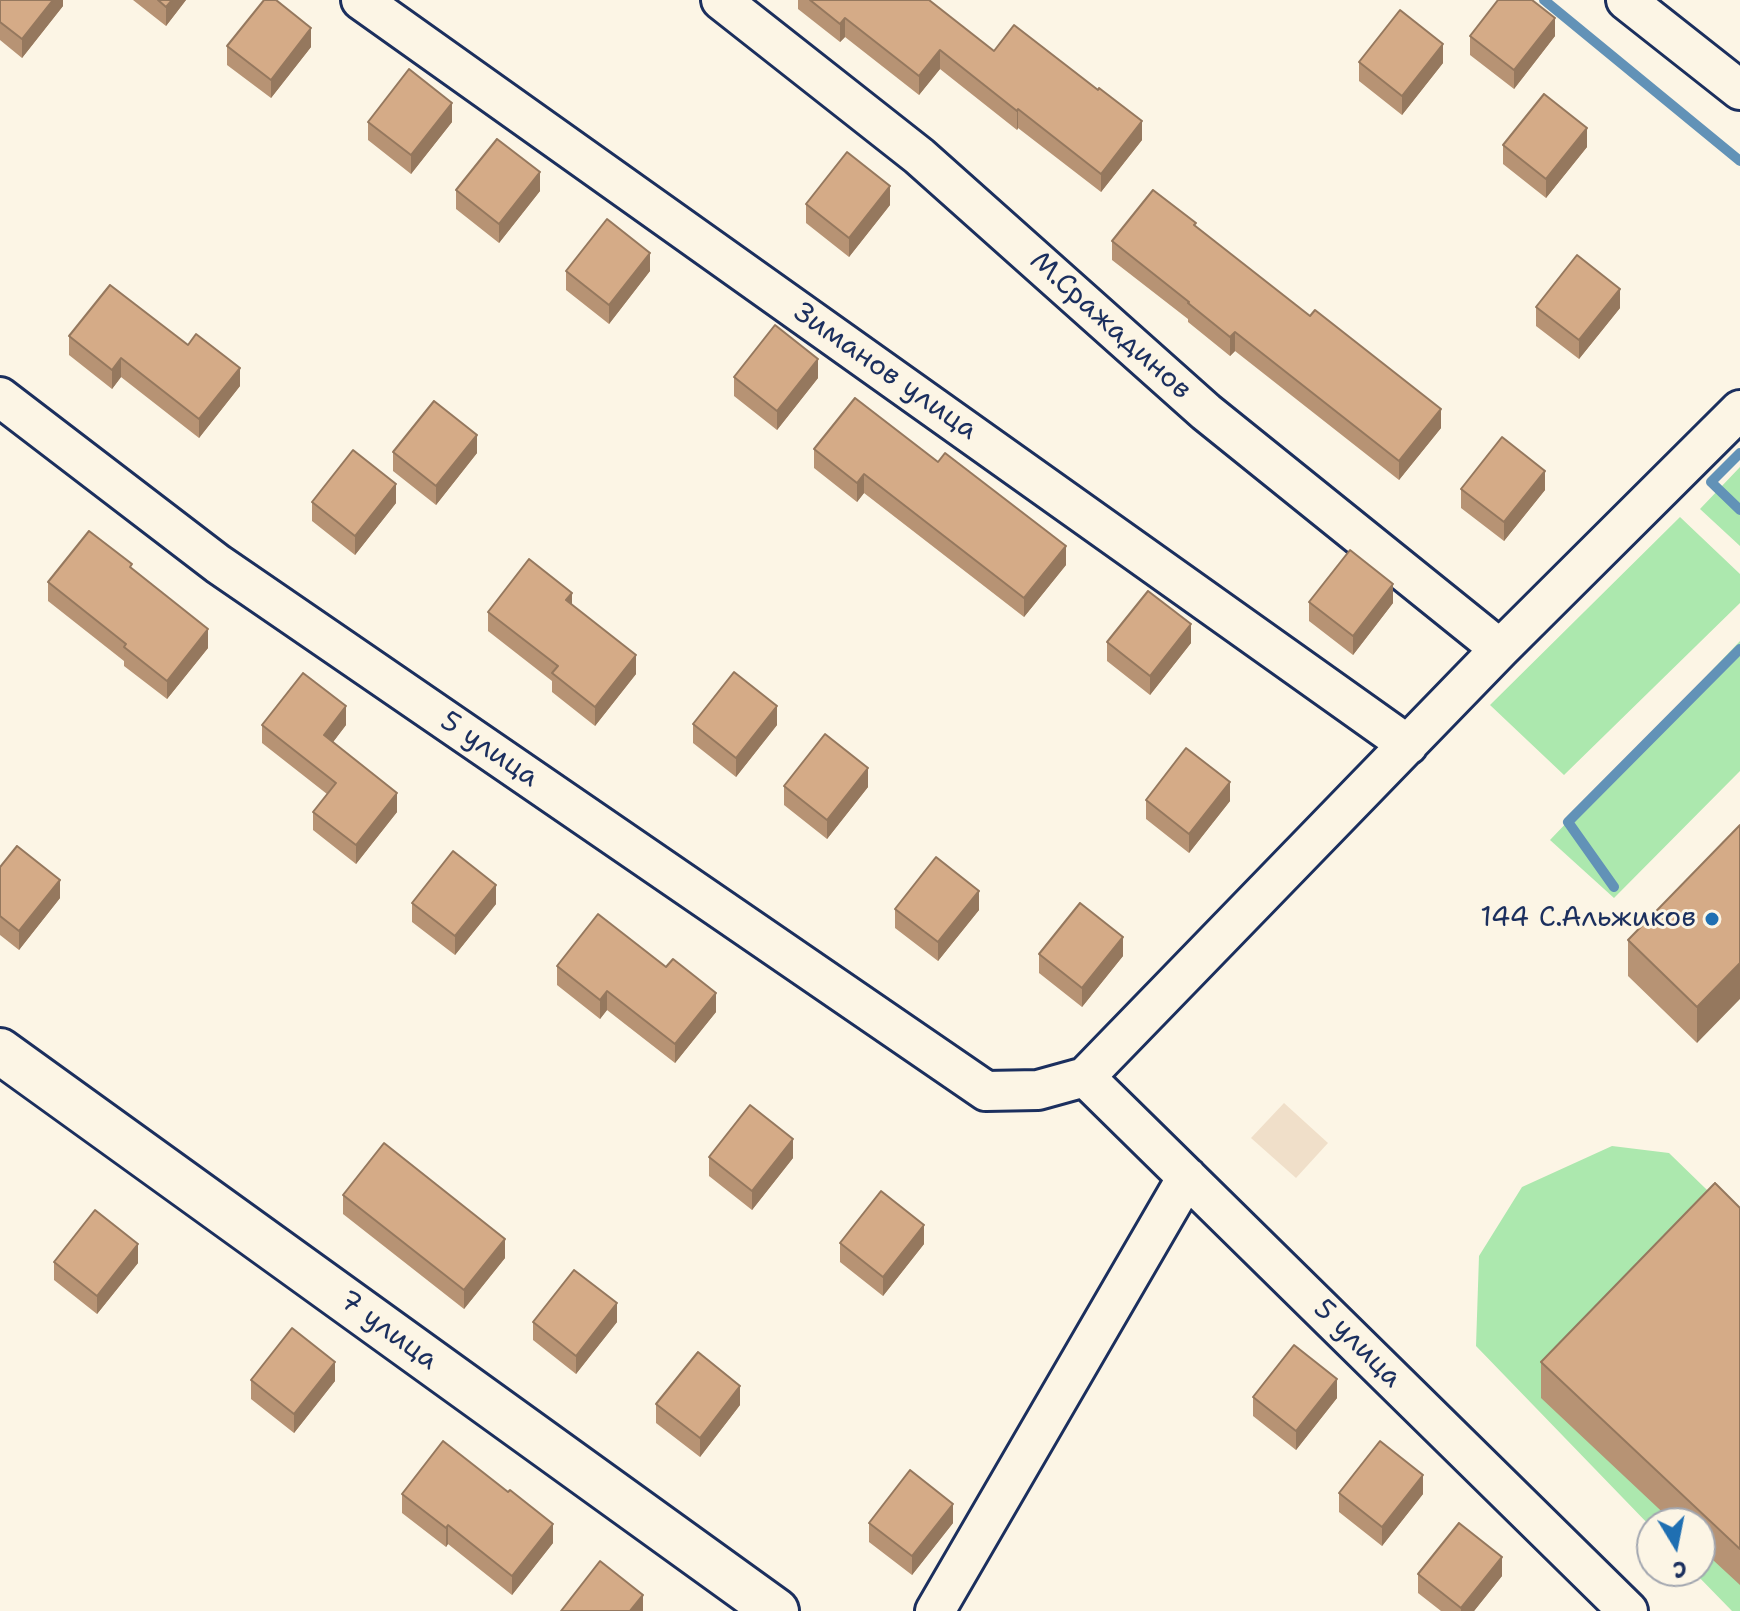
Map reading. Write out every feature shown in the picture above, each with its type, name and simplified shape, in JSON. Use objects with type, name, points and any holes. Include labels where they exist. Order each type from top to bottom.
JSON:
[{"type":"street","name":"Зиманов улица","points":[[361,0],[1408,745]]},
{"type":"street","name":"М.Сражадинов","points":[[721,0],[919,156],[1206,412],[1500,649]]},
{"type":"street","points":[[1626,0],[1740,90]]},
{"type":"street","name":"5 улица","points":[[0,397],[218,564],[986,1091],[1038,1090],[1085,1077],[1628,1611]]},
{"type":"street","points":[[1085,1077],[1500,649],[1740,410]]},
{"type":"street","name":"7 улица","points":[[0,1051],[776,1611]]},
{"type":"street","points":[[935,1611],[1187,1177]]},
{"type":"shaded area","points":[[1284,1103],[1328,1143],[1296,1178],[1251,1138]]},
{"type":"green space","points":[[1740,467],[1740,546],[1700,509]]},
{"type":"green space","points":[[1680,517],[1740,574],[1740,603],[1564,775],[1490,705]]},
{"type":"green space","points":[[1740,641],[1740,771],[1614,898],[1550,840]]},
{"type":"green space","points":[[1612,1146],[1669,1153],[1740,1222],[1740,1611],[1732,1611],[1709,1587],[1716,1587],[1716,1507],[1636,1507],[1636,1511],[1476,1346],[1479,1256],[1522,1187]]},
{"type":"building","points":[[0,0],[53,0],[22,39],[0,22]]},
{"type":"building","points":[[158,0],[172,0],[166,7]]},
{"type":"building","points":[[264,0],[276,0],[311,28],[271,80],[227,46]]},
{"type":"building","points":[[810,0],[929,0],[994,51],[1014,25],[1142,121],[1101,174],[940,50],[919,76],[845,18],[840,24]]},
{"type":"building","points":[[1498,0],[1532,0],[1555,18],[1514,70],[1470,36]]},
{"type":"building","points":[[1400,10],[1443,44],[1402,96],[1359,62]]},
{"type":"building","points":[[409,69],[452,103],[411,155],[368,122]]},
{"type":"building","points":[[1544,94],[1587,128],[1546,179],[1503,145]]},
{"type":"building","points":[[497,139],[540,172],[499,224],[456,190]]},
{"type":"building","points":[[847,152],[890,186],[849,238],[806,204]]},
{"type":"building","points":[[1153,190],[1310,316],[1315,310],[1441,409],[1399,461],[1235,332],[1230,337],[1112,241]]},
{"type":"building","points":[[607,219],[650,253],[609,305],[566,271]]},
{"type":"building","points":[[1577,255],[1620,289],[1579,340],[1536,307]]},
{"type":"building","points":[[110,285],[188,345],[196,334],[240,368],[199,419],[121,358],[112,370],[69,336]]},
{"type":"building","points":[[775,325],[818,359],[777,411],[734,377]]},
{"type":"building","points":[[855,398],[938,462],[945,453],[1066,546],[1024,598],[864,474],[857,483],[814,449]]},
{"type":"building","points":[[434,401],[477,435],[436,486],[393,452]]},
{"type":"building","points":[[1502,437],[1545,471],[1504,522],[1461,489]]},
{"type":"building","points":[[353,450],[396,484],[355,536],[312,502]]},
{"type":"building","points":[[89,531],[208,629],[167,681],[48,582]]},
{"type":"building","points":[[1350,550],[1393,584],[1353,636],[1309,602]]},
{"type":"building","points":[[529,559],[572,593],[566,600],[636,655],[595,707],[552,673],[558,666],[488,612]]},
{"type":"building","points":[[1148,591],[1191,624],[1150,676],[1107,642]]},
{"type":"building","points":[[734,672],[777,706],[736,758],[693,724]]},
{"type":"building","points":[[303,673],[346,706],[324,735],[397,793],[356,845],[313,812],[336,783],[262,725]]},
{"type":"building","points":[[825,734],[868,768],[827,820],[784,786]]},
{"type":"building","points":[[1186,748],[1230,782],[1189,834],[1146,800]]},
{"type":"building","name":"144 С.Альжиков","points":[[1740,825],[1740,963],[1697,1007],[1628,940]]},
{"type":"building","points":[[17,846],[60,880],[19,931],[0,916],[0,867]]},
{"type":"building","points":[[453,851],[496,885],[455,936],[412,903]]},
{"type":"building","points":[[936,857],[979,891],[938,942],[895,909]]},
{"type":"building","points":[[1080,903],[1123,937],[1082,988],[1039,954]]},
{"type":"building","points":[[598,914],[666,967],[673,959],[716,993],[675,1044],[607,991],[600,1000],[557,966]]},
{"type":"building","points":[[750,1105],[793,1139],[752,1191],[709,1157]]},
{"type":"building","points":[[384,1143],[505,1239],[464,1290],[343,1195]]},
{"type":"building","points":[[1715,1183],[1740,1208],[1740,1549],[1716,1526],[1716,1507],[1695,1507],[1541,1362]]},
{"type":"building","points":[[881,1191],[924,1225],[883,1277],[840,1243]]},
{"type":"building","points":[[95,1210],[138,1244],[97,1296],[54,1262]]},
{"type":"building","points":[[574,1270],[617,1303],[576,1356],[533,1322]]},
{"type":"building","points":[[292,1328],[335,1362],[294,1414],[251,1380]]},
{"type":"building","points":[[1294,1345],[1337,1379],[1296,1431],[1253,1397]]},
{"type":"building","points":[[698,1352],[740,1386],[700,1438],[656,1404]]},
{"type":"building","points":[[443,1441],[553,1524],[512,1576],[448,1525],[446,1528],[402,1494]]},
{"type":"building","points":[[1380,1441],[1423,1475],[1382,1527],[1339,1493]]},
{"type":"building","points":[[910,1470],[953,1504],[912,1556],[869,1523]]},
{"type":"building","points":[[1459,1523],[1502,1557],[1461,1608],[1418,1574]]},
{"type":"building","points":[[600,1561],[643,1595],[630,1611],[561,1611]]},
{"type":"waterway","points":[[1544,0],[1740,161]]},
{"type":"waterway","points":[[1740,453],[1711,482],[1740,510]]},
{"type":"waterway","points":[[1614,887],[1568,822],[1740,649]]},
{"type":"place","name":"144 С.Альжиков","points":[[1712,919]]}]
